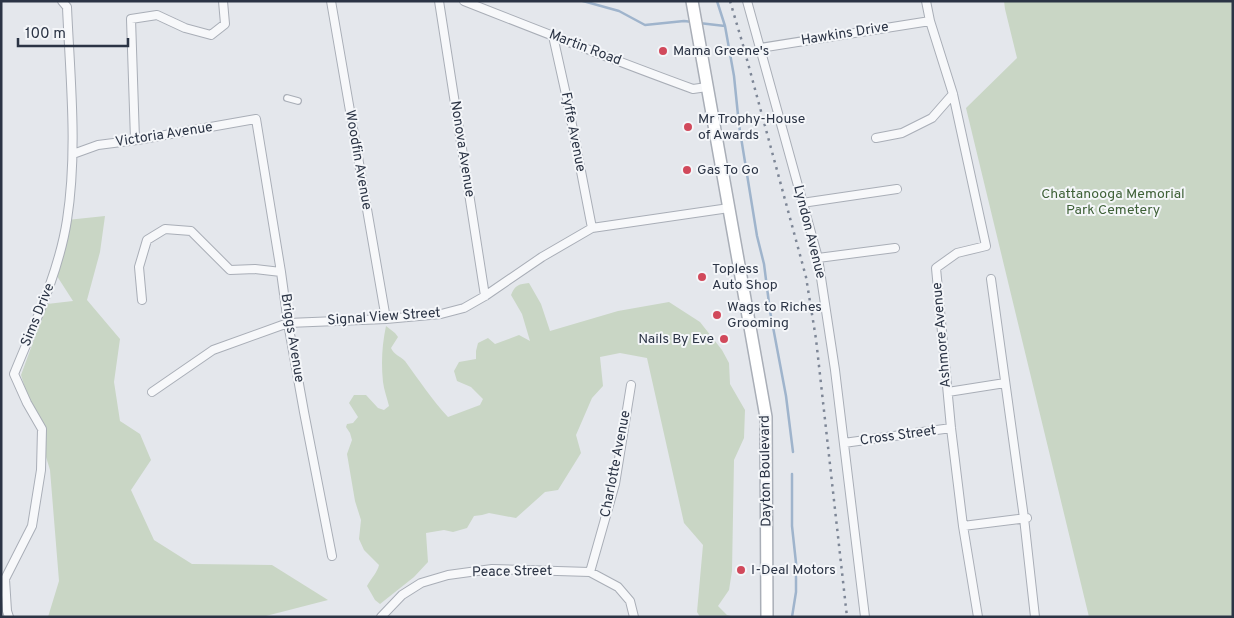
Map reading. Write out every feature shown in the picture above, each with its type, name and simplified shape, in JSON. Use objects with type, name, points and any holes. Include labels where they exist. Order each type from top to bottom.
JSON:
[{"type":"main road","name":"Dayton Boulevard","points":[[692,1],[766,417],[767,617]]},
{"type":"street","name":"Sims Drive","points":[[9,617],[5,579],[32,526],[41,470],[42,429],[14,374],[55,273],[67,220],[73,154],[67,7],[62,1]]},
{"type":"street","points":[[135,140],[131,19],[157,15],[185,28],[211,35],[226,24],[223,1]]},
{"type":"street","name":"Woodfin Avenue","points":[[331,1],[386,318]]},
{"type":"street","name":"Nonova Avenue","points":[[439,1],[485,296]]},
{"type":"street","name":"Martin Road","points":[[464,1],[692,89],[707,87]]},
{"type":"street","name":"Lyndon Avenue","points":[[747,1],[818,258],[835,370],[865,617]]},
{"type":"street","name":"Ashmore Avenue","points":[[926,1],[953,94],[986,246],[957,253],[936,268],[951,428],[963,526],[978,617]]},
{"type":"street","name":"Hawkins Drive","points":[[760,48],[930,20]]},
{"type":"street","name":"Fyffe Avenue","points":[[553,36],[592,228]]},
{"type":"street","points":[[876,138],[902,133],[932,118],[953,94]]},
{"type":"street","points":[[287,98],[298,101]]},
{"type":"street","name":"Victoria Avenue","points":[[73,154],[98,145],[256,119]]},
{"type":"street","name":"Briggs Avenue","points":[[256,119],[288,322],[332,556]]},
{"type":"street","points":[[802,203],[897,189]]},
{"type":"street","name":"Signal View Street","points":[[152,392],[213,350],[288,322],[441,314],[464,308],[592,228],[729,208]]},
{"type":"street","points":[[142,300],[139,267],[147,240],[165,229],[190,231],[230,270],[255,269],[281,272]]},
{"type":"street","points":[[818,258],[895,248]]},
{"type":"street","points":[[991,278],[1025,518],[1035,617]]},
{"type":"street","points":[[948,392],[1005,383]]},
{"type":"street","name":"Charlotte Avenue","points":[[590,572],[615,484],[631,385]]},
{"type":"street","name":"Cross Street","points":[[844,443],[951,428]]},
{"type":"street","points":[[963,526],[1025,518]]},
{"type":"street","name":"Peace Street","points":[[381,617],[402,595],[422,583],[448,575],[492,569],[590,572],[618,587],[630,601],[634,617]]},
{"type":"green space","name":"Chattanooga Memorial Park Cemetery","points":[[1004,1],[1233,1],[1233,617],[1089,617],[966,108],[1017,58]]},
{"type":"green space","points":[[105,216],[100,252],[87,300],[120,339],[114,382],[120,421],[140,434],[151,460],[131,490],[154,540],[192,564],[272,565],[328,600],[262,617],[48,617],[59,581],[50,470],[21,375],[47,304],[73,301],[55,273],[67,220]]},
{"type":"green space","points":[[529,283],[541,304],[550,331],[618,311],[669,302],[700,322],[722,350],[729,363],[730,384],[745,410],[744,438],[734,460],[732,571],[729,590],[718,606],[727,615],[735,617],[700,617],[697,612],[703,545],[684,523],[647,358],[620,353],[600,357],[603,386],[592,398],[576,435],[581,453],[558,490],[545,492],[516,518],[489,513],[474,516],[467,528],[453,532],[444,530],[426,533],[428,562],[414,577],[380,604],[375,600],[367,586],[379,565],[364,550],[359,539],[361,520],[355,501],[347,454],[352,440],[346,427],[347,424],[353,423],[358,417],[349,403],[354,395],[366,395],[378,408],[384,410],[389,406],[383,385],[382,368],[386,326],[398,337],[391,348],[392,350],[405,361],[448,417],[480,405],[483,399],[471,387],[457,381],[454,371],[459,362],[476,359],[478,343],[488,338],[495,344],[519,335],[530,341],[522,314],[511,295],[518,286]]},
{"type":"waterway","points":[[583,1],[619,11],[645,25],[684,21],[693,22]]},
{"type":"waterway","points":[[717,1],[725,26],[734,76],[739,125],[786,396],[793,452]]},
{"type":"waterway","points":[[699,23],[725,26]]},
{"type":"waterway","points":[[792,474],[792,526],[796,563],[796,592],[792,617]]},
{"type":"railway","points":[[730,1],[806,277],[816,339],[847,617]]},
{"type":"place","name":"Mama Greene's","points":[[663,51]]},
{"type":"place","name":"Mr Trophy-House of Awards","points":[[688,127]]},
{"type":"place","name":"Gas To Go","points":[[687,170]]},
{"type":"place","name":"Topless Auto Shop","points":[[702,277]]},
{"type":"place","name":"Wags to Riches Grooming","points":[[717,315]]},
{"type":"place","name":"Nails By Eve","points":[[724,339]]},
{"type":"place","name":"I-Deal Motors","points":[[741,570]]}]
